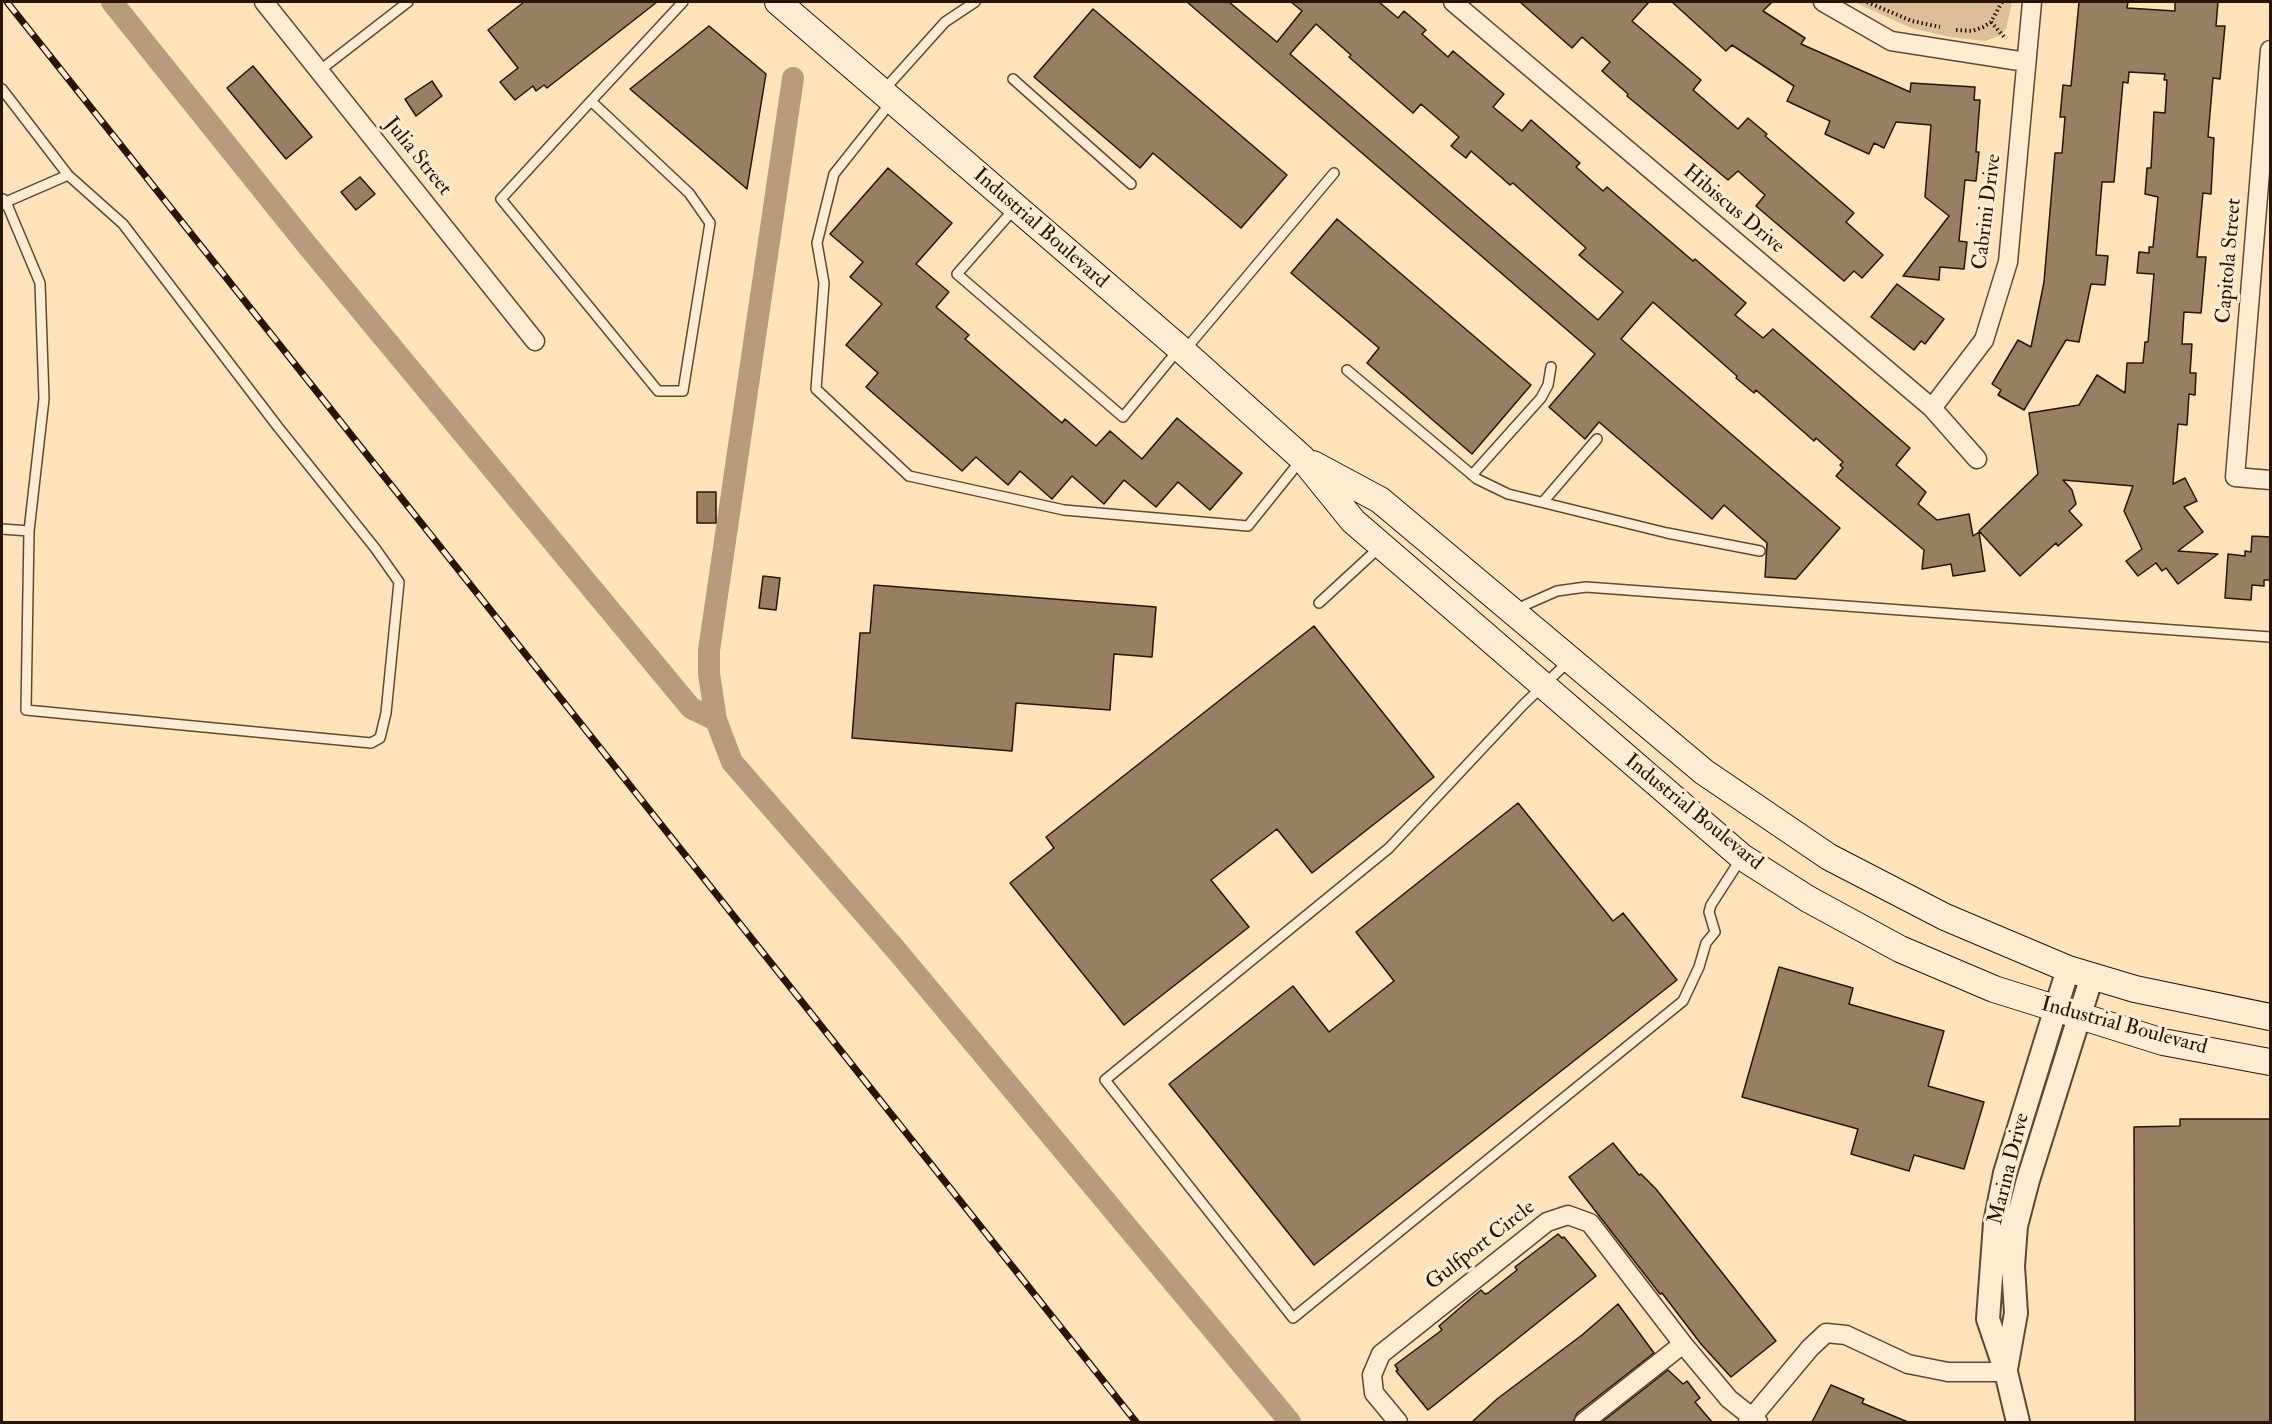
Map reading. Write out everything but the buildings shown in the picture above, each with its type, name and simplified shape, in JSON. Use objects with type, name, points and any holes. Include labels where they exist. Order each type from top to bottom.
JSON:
[{"type":"main road","name":"Industrial Boulevard","points":[[778,2],[1182,350],[1302,458],[1353,521],[1742,857],[1808,899],[1900,949],[1994,989],[2163,1042],[2271,1062]]},
{"type":"main road","name":"Industrial Boulevard","points":[[1302,458],[1380,500],[1704,772],[1829,858],[1945,917],[2080,972],[2173,998],[2271,1017]]},
{"type":"street","name":"Julia Street","points":[[264,2],[535,340]]},
{"type":"street","name":"Hibiscus Drive","points":[[1453,2],[1932,408],[1977,459]]},
{"type":"street","points":[[1822,2],[1891,41],[2026,62]]},
{"type":"street","name":"Cabrini Drive","points":[[1932,408],[1984,340],[2008,262],[2032,2]]},
{"type":"street","name":"Capitola Street","points":[[2271,50],[2264,203],[2235,477],[2271,480]]},
{"type":"street","name":"Marina Drive","points":[[2018,1422],[2006,1372],[2016,1313],[2013,1266],[2016,1226],[2080,972]]},
{"type":"street","name":"Gulfport Circle","points":[[1398,1422],[1374,1393],[1371,1375],[1381,1354],[1547,1222],[1561,1215],[1579,1217],[1590,1223],[1683,1344],[1729,1399],[1753,1421]]},
{"type":"street","points":[[1753,1421],[1810,1348],[1821,1336],[1832,1332],[1846,1335],[1908,1364],[1948,1372],[2006,1372]]},
{"type":"street","points":[[1584,1422],[1683,1344]]},
{"type":"lane","points":[[319,71],[408,2]]},
{"type":"lane","points":[[591,101],[690,193],[710,223],[683,392],[658,391],[501,199],[591,101],[683,2]]},
{"type":"lane","points":[[975,2],[945,22],[887,97],[834,174],[817,243],[824,283],[816,389],[909,476],[1064,510],[1248,526],[1269,504],[1302,458]]},
{"type":"lane","points":[[1013,79],[1131,184]]},
{"type":"lane","points":[[2,89],[68,174],[123,224],[399,582],[386,713],[380,738],[371,742],[26,710],[30,531],[44,399],[40,283],[3,202],[68,174]]},
{"type":"lane","points":[[1015,208],[957,274],[1123,417],[1334,172]]},
{"type":"lane","points":[[1472,475],[1541,398],[1548,385],[1551,367]]},
{"type":"lane","points":[[1347,370],[1472,475],[1508,494],[1667,533],[1760,551]]},
{"type":"lane","points":[[1543,502],[1597,439]]},
{"type":"lane","points":[[2,529],[30,531]]},
{"type":"lane","points":[[1319,603],[1381,546]]},
{"type":"lane","points":[[1512,611],[1557,591],[1586,587],[2271,637]]},
{"type":"lane","points":[[1570,660],[1389,848],[1105,1080],[1293,1317],[1683,1001],[1699,967],[1706,943],[1715,932],[1709,912],[1710,905],[1742,857]]},
{"type":"path","points":[[1867,2],[1912,21],[1972,31],[1991,22],[2002,2]]},
{"type":"shaded area","points":[[1854,2],[2012,2],[2006,29],[2001,35],[1985,41],[1950,37],[1911,28]]},
{"type":"waterway","points":[[112,2],[307,245],[691,708],[716,720]]},
{"type":"waterway","points":[[793,78],[709,650],[709,674],[716,720],[732,762],[897,951],[1290,1422]]},
{"type":"railway","points":[[7,2],[1136,1422]]}]
